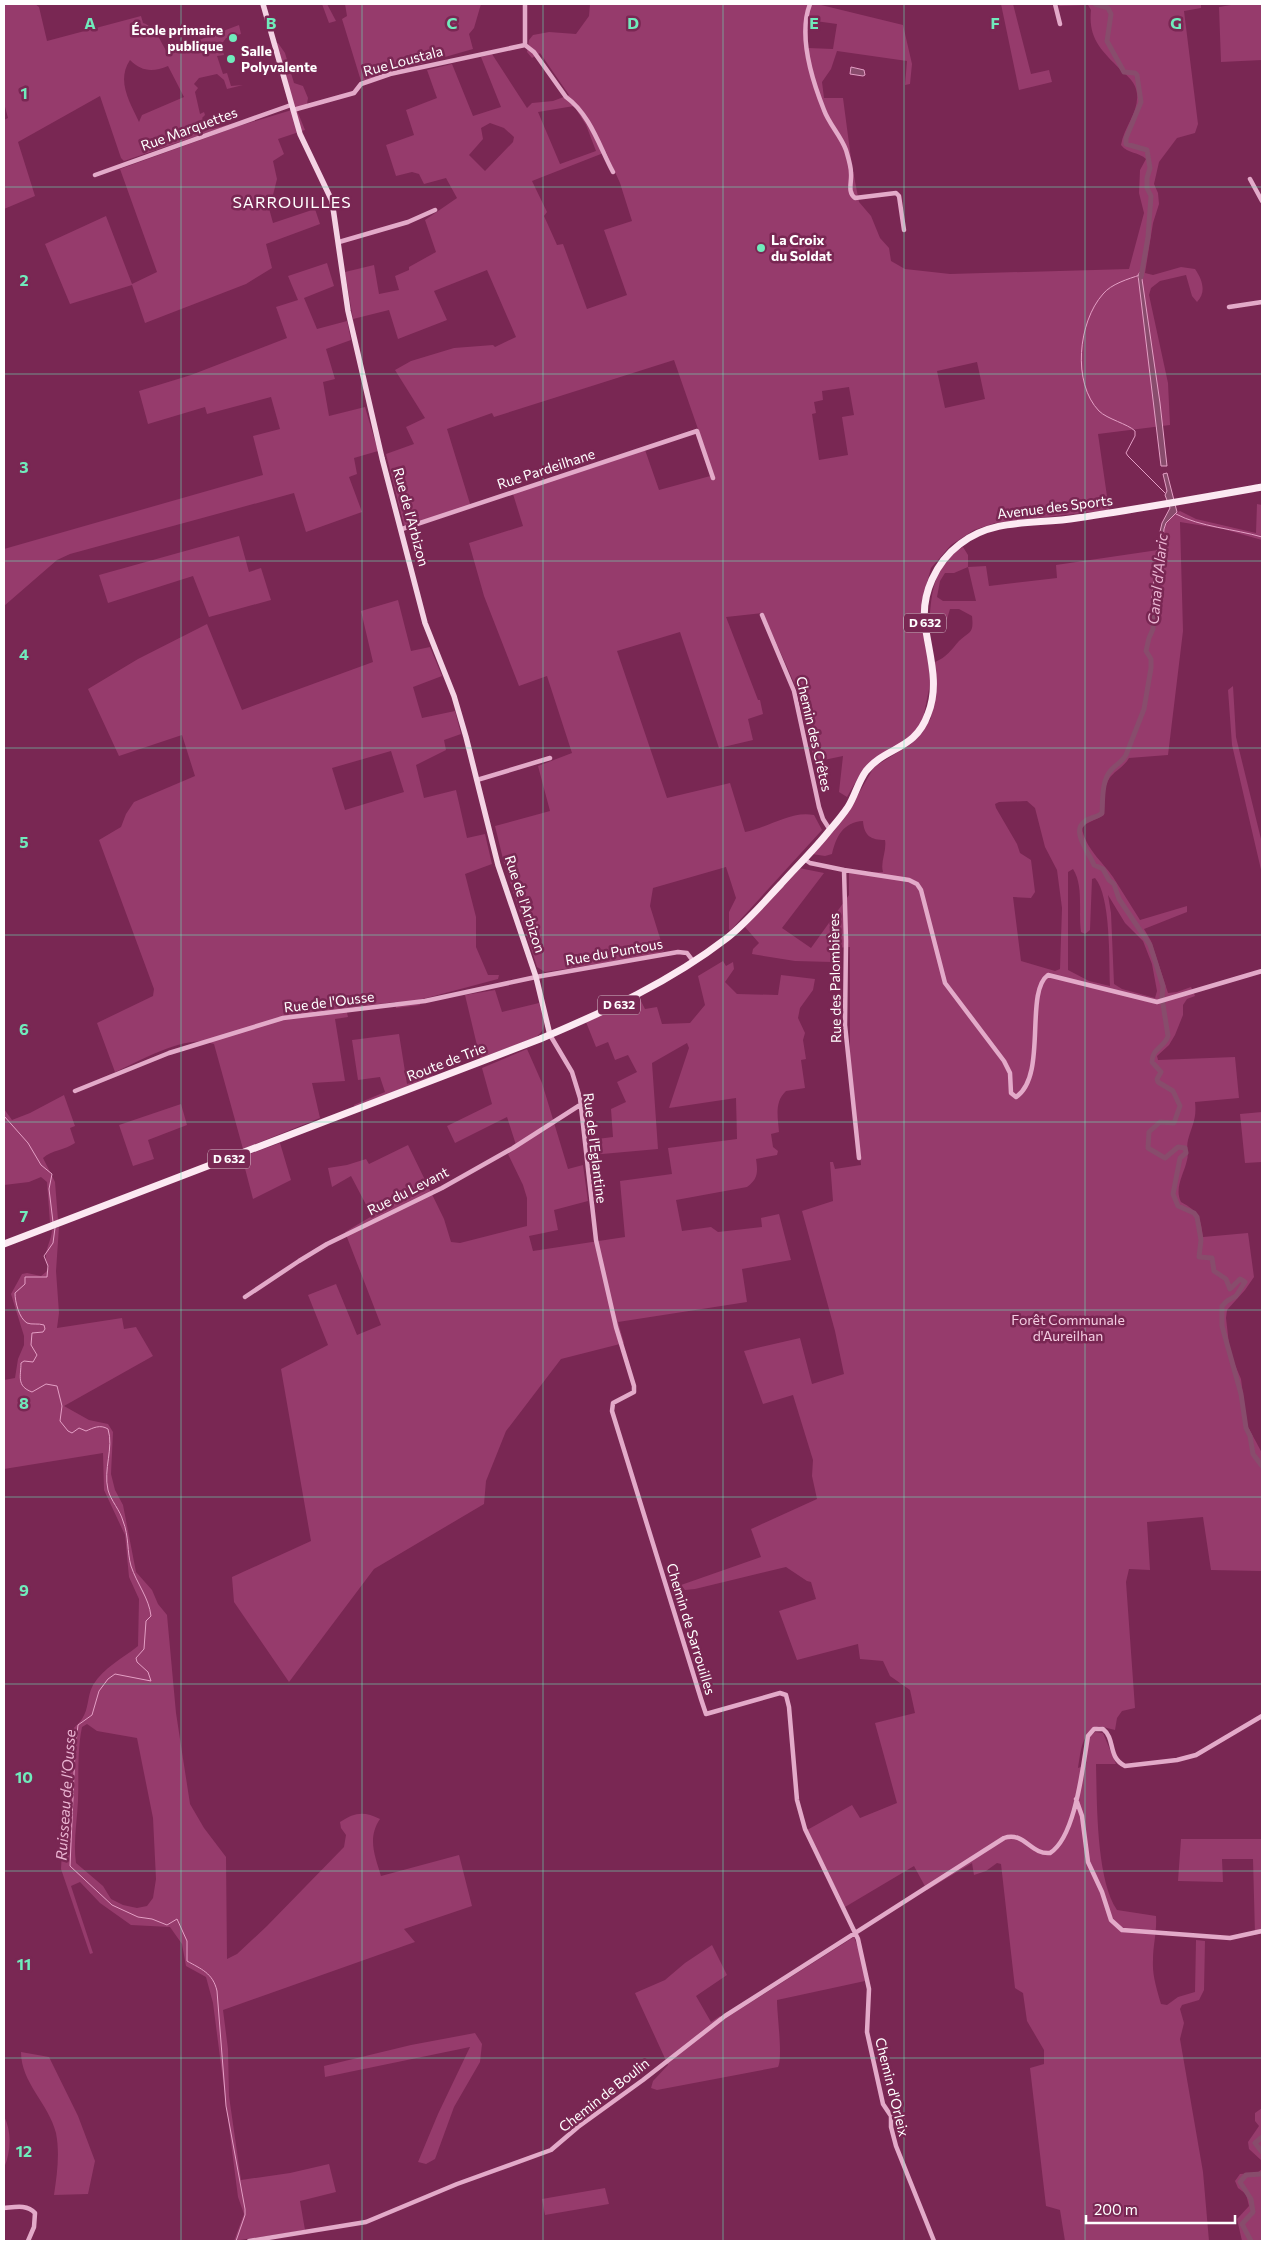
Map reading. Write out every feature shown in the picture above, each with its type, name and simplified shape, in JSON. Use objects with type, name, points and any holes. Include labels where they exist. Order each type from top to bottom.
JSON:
[{"type":"main road","name":"Avenue des Sports","points":[[830,830],[844,813],[868,768],[913,739],[927,717],[933,700],[934,685],[925,622],[926,603],[933,576],[951,551],[972,535],[1001,525],[1067,520],[1262,487]]},
{"type":"main road","name":"D 632","points":[[804,859],[830,830]]},
{"type":"main road","name":"Route de Trie","points":[[4,1244],[550,1035],[623,1003],[664,980],[730,936],[804,859]]},
{"type":"street","name":"Rue de l'Arbizon","points":[[263,4],[292,108],[304,143],[332,201],[348,311],[377,439],[425,623],[454,696],[478,780],[498,865],[536,977],[550,1035]]},
{"type":"street","points":[[525,4],[525,45],[534,52],[566,97],[583,114],[613,172]]},
{"type":"street","points":[[810,4],[806,37],[808,58],[823,109],[845,148],[851,172],[850,191],[852,196],[855,198],[896,192],[900,196],[904,230]]},
{"type":"street","points":[[1055,4],[1060,24]]},
{"type":"street","name":"Rue Loustala","points":[[292,108],[354,93],[361,84],[390,74],[525,45]]},
{"type":"street","name":"Rue Marquettes","points":[[95,175],[292,108]]},
{"type":"street","points":[[1250,179],[1262,201]]},
{"type":"street","points":[[339,242],[408,222],[435,210]]},
{"type":"street","points":[[1229,307],[1262,302]]},
{"type":"street","name":"Rue Pardeilhane","points":[[402,529],[697,431],[712,478]]},
{"type":"street","name":"Chemin des Crêtes","points":[[762,615],[794,691],[823,819],[830,830]]},
{"type":"street","points":[[478,780],[550,758]]},
{"type":"street","points":[[804,859],[810,863],[909,880],[917,884],[921,890],[945,983],[1004,1061],[1010,1073],[1011,1093],[1016,1097],[1027,1083],[1034,1055],[1040,984],[1048,975],[1159,1001],[1262,971]]},
{"type":"street","name":"Rue des Palombières","points":[[844,870],[846,941],[844,1025],[859,1158]]},
{"type":"street","name":"Rue du Puntous","points":[[536,977],[678,952],[687,953],[693,961]]},
{"type":"street","name":"Rue de l'Ousse","points":[[75,1091],[169,1053],[283,1018],[426,1001],[536,977]]},
{"type":"street","name":"Rue de l'Eglantine","points":[[550,1035],[572,1072],[580,1106],[596,1240]]},
{"type":"street","name":"Rue du Levant","points":[[245,1297],[327,1244],[442,1188],[513,1148],[580,1106]]},
{"type":"street","name":"Chemin de Sarrouilles","points":[[596,1240],[616,1327],[635,1390],[616,1400],[612,1411],[706,1714],[780,1693],[786,1695],[789,1707],[797,1800],[804,1829],[854,1933]]},
{"type":"street","points":[[1262,1716],[1196,1755],[1177,1760],[1125,1766],[1115,1758],[1108,1732],[1103,1729],[1094,1729],[1088,1736],[1076,1799],[1082,1816],[1088,1862],[1102,1892],[1111,1920],[1116,1927],[1122,1930],[1230,1938],[1262,1931]]},
{"type":"street","name":"Chemin de Boulin","points":[[249,2241],[366,2222],[457,2184],[551,2150],[578,2127],[724,2016],[1004,1838],[1013,1836],[1020,1838],[1037,1851],[1050,1853],[1062,1841],[1076,1799]]},
{"type":"street","name":"Chemin d'Orleix","points":[[854,1933],[858,1940],[866,1970],[869,1989],[867,2032],[883,2104],[891,2116],[891,2127],[896,2146],[934,2241]]},
{"type":"street","points":[[4,2208],[25,2207],[35,2213],[34,2227],[28,2241]]},
{"type":"green space","points":[[4,4],[35,4],[39,7],[47,41],[141,16],[143,23],[154,31],[167,52],[239,25],[241,34],[226,38],[221,45],[224,55],[217,56],[223,74],[227,73],[231,86],[243,85],[227,89],[224,80],[217,74],[199,78],[194,84],[198,88],[195,92],[200,114],[204,112],[205,115],[202,118],[206,123],[213,125],[212,129],[238,122],[124,161],[121,158],[100,96],[18,142],[35,196],[4,209],[4,120],[8,118],[4,103]],"holes":[[[130,60],[134,64],[148,70],[168,66],[184,97],[142,115],[139,122],[124,84],[124,76]]]},
{"type":"green space","points":[[322,4],[327,4],[336,21],[329,23]]},
{"type":"green space","points":[[345,4],[481,4],[474,28],[469,34],[473,49],[361,81],[342,19],[347,16]]},
{"type":"green space","points":[[590,4],[817,4],[903,25],[912,64],[910,84],[905,85],[907,61],[837,51],[831,69],[822,82],[824,98],[843,98],[859,202],[871,216],[880,238],[889,248],[891,261],[905,269],[950,274],[1129,269],[1144,213],[1139,193],[1140,170],[1146,159],[1121,145],[1136,107],[1137,94],[1135,86],[1097,43],[1092,28],[1091,10],[1088,5],[1060,6],[1056,4],[1201,4],[1201,8],[1184,11],[1198,124],[1195,133],[1177,138],[1159,162],[1154,184],[1158,193],[1159,204],[1153,223],[1145,273],[1153,275],[1181,267],[1195,269],[1200,277],[1203,290],[1197,302],[1192,296],[1186,275],[1160,281],[1151,288],[1149,295],[1168,383],[1170,425],[1098,434],[1109,510],[995,523],[974,530],[951,545],[931,568],[925,590],[930,684],[923,719],[916,731],[859,776],[847,797],[839,792],[843,756],[814,762],[803,703],[763,613],[726,617],[758,700],[760,700],[763,714],[748,719],[753,740],[719,748],[680,632],[617,651],[667,798],[730,783],[745,832],[788,817],[805,814],[814,815],[822,830],[730,931],[729,912],[736,898],[726,867],[653,888],[650,906],[664,951],[655,955],[545,972],[537,967],[504,863],[495,826],[550,811],[538,766],[572,753],[547,676],[519,686],[484,596],[469,543],[523,526],[513,494],[644,447],[659,490],[714,475],[674,360],[494,417],[492,413],[447,429],[471,507],[405,529],[386,454],[414,444],[406,427],[425,418],[395,370],[411,361],[454,348],[493,345],[495,347],[516,337],[487,270],[434,291],[447,320],[398,339],[389,310],[353,319],[345,272],[374,265],[379,294],[399,290],[395,276],[409,270],[409,267],[436,252],[425,220],[457,198],[446,178],[424,184],[419,174],[412,172],[396,176],[386,145],[414,135],[406,110],[437,98],[427,70],[452,64],[473,116],[501,107],[481,57],[492,54],[527,108],[532,103],[553,101],[569,95],[540,53],[532,58],[527,52],[529,40],[533,35],[549,32],[576,34],[589,16]],"holes":[[[808,20],[837,24],[833,49],[808,48]],[[574,106],[586,125],[596,151],[560,164],[538,112]],[[490,123],[504,128],[514,137],[513,142],[485,171],[469,155],[483,139],[481,128]],[[606,152],[620,183],[632,221],[604,230],[627,295],[587,309],[563,244],[557,245],[544,216],[547,212],[532,181]],[[977,362],[985,399],[945,408],[937,371]],[[849,387],[854,415],[842,417],[848,455],[819,460],[812,414],[816,413],[814,402],[823,400],[822,391]]]},
{"type":"green space","points":[[1001,4],[1013,4],[1031,74],[1049,70],[1052,82],[1019,90]]},
{"type":"green space","points":[[1237,4],[1262,4],[1262,60],[1221,62],[1219,7]]},
{"type":"green space","points":[[276,43],[285,53],[294,83],[303,86],[308,98],[307,104],[296,108],[305,130],[278,139],[284,154],[273,161],[277,179],[272,199],[267,201],[273,223],[315,209],[320,224],[266,244],[272,268],[246,284],[145,323],[132,285],[70,304],[45,244],[106,216],[132,284],[157,272],[120,169],[239,126],[295,109]]},
{"type":"green space","points":[[327,263],[334,286],[304,298],[317,329],[347,321],[351,340],[326,349],[335,379],[323,382],[329,416],[365,407],[378,451],[354,458],[357,474],[349,477],[362,512],[306,532],[294,493],[70,554],[57,560],[4,606],[4,549],[263,475],[253,436],[280,429],[271,397],[207,414],[205,407],[148,424],[139,391],[191,375],[287,338],[276,307],[298,300],[288,276]]},
{"type":"green space","name":"Forêt Communale d'Aureilhan","points":[[1257,504],[1262,505],[1262,540],[1223,529],[1180,522],[1183,631],[1168,755],[1129,758],[1111,776],[1107,783],[1104,797],[1104,815],[1082,828],[1090,848],[1113,877],[1140,920],[1187,906],[1187,912],[1144,929],[1151,941],[1168,993],[1191,987],[1195,996],[1187,999],[1183,1005],[1183,1015],[1175,1035],[1169,1045],[1157,1056],[1158,1060],[1235,1057],[1239,1098],[1195,1102],[1195,1118],[1187,1143],[1188,1158],[1180,1181],[1179,1197],[1181,1202],[1198,1216],[1203,1237],[1248,1233],[1254,1277],[1227,1310],[1226,1318],[1230,1353],[1241,1379],[1247,1425],[1262,1453],[1262,1571],[1211,1570],[1203,1517],[1147,1522],[1150,1570],[1129,1569],[1126,1582],[1135,1708],[1122,1711],[1117,1718],[1115,1730],[1099,1726],[1089,1733],[1081,1749],[1078,1768],[1084,1766],[1090,1736],[1095,1732],[1103,1733],[1116,1764],[1096,1764],[1099,1839],[1105,1880],[1110,1897],[1117,1910],[1156,1916],[1153,1966],[1161,2004],[1167,2005],[1178,1997],[1195,1992],[1196,1940],[1205,1941],[1204,1990],[1199,2000],[1182,2005],[1180,2009],[1184,2023],[1180,2039],[1203,2172],[1209,2241],[1065,2241],[1060,2210],[1046,2206],[1030,2068],[1044,2064],[1044,2050],[1027,2021],[1023,1993],[1015,1988],[1001,1864],[997,1863],[986,1871],[974,1875],[972,1863],[927,1890],[914,1866],[845,1907],[807,1830],[852,1805],[860,1818],[897,1803],[875,1723],[915,1713],[910,1690],[890,1676],[883,1661],[860,1659],[858,1644],[797,1660],[779,1611],[816,1599],[811,1582],[786,1567],[695,1589],[685,1590],[681,1585],[761,1557],[751,1529],[817,1499],[812,1476],[813,1460],[793,1395],[763,1404],[744,1351],[800,1338],[812,1384],[844,1374],[835,1331],[802,1211],[833,1201],[830,1162],[833,1162],[835,1169],[861,1165],[850,1063],[850,947],[835,948],[832,962],[795,961],[752,954],[753,949],[759,943],[745,927],[799,868],[824,873],[782,928],[811,948],[849,895],[849,873],[883,872],[885,840],[869,836],[863,821],[845,827],[838,836],[832,854],[825,856],[812,854],[855,800],[874,767],[911,744],[922,733],[931,718],[935,692],[935,662],[943,658],[972,629],[972,616],[959,609],[950,609],[947,619],[939,628],[929,629],[932,593],[935,582],[939,572],[953,554],[963,547],[968,555],[968,567],[986,566],[989,586],[1057,578],[1056,565],[1158,550],[1151,605],[1156,605],[1164,529],[1168,521],[1175,514],[1180,511],[1196,519],[1256,533]],"holes":[[[968,567],[976,601],[943,601],[937,597],[940,581],[945,573],[954,573]],[[1027,801],[1035,808],[1045,847],[1057,870],[1062,908],[1060,969],[1055,971],[1021,961],[1013,897],[1031,898],[1035,892],[1031,860],[1020,853],[1017,844],[996,808],[995,804],[999,802]],[[1073,869],[1078,883],[1080,891],[1081,932],[1085,934],[1090,930],[1092,879],[1095,878],[1100,887],[1107,913],[1110,986],[1089,981],[1068,970],[1068,872]],[[1108,895],[1125,923],[1143,941],[1152,964],[1157,991],[1155,998],[1122,989],[1114,984],[1111,913]]]},
{"type":"green space","points":[[239,536],[249,572],[261,568],[271,600],[209,617],[193,576],[108,603],[99,575]]},
{"type":"green space","points":[[398,600],[411,651],[430,647],[442,676],[413,687],[422,718],[455,711],[461,734],[444,740],[446,750],[416,765],[424,798],[456,790],[467,838],[485,834],[492,864],[465,874],[476,917],[476,947],[488,975],[499,975],[498,979],[419,1000],[420,1005],[396,1008],[395,1002],[346,1008],[348,1017],[335,1019],[345,1081],[312,1083],[320,1118],[243,1149],[214,1044],[190,1042],[177,1045],[150,1055],[115,1072],[97,1023],[153,996],[154,989],[99,840],[121,827],[126,814],[134,802],[195,776],[182,735],[119,756],[88,689],[138,659],[207,624],[242,710],[373,662],[361,611]],"holes":[[[391,751],[404,792],[345,810],[332,768]]]},
{"type":"green space","points":[[1233,686],[1236,737],[1262,843],[1262,874],[1232,745],[1228,690]]},
{"type":"green space","points":[[723,961],[726,966],[733,962],[734,969],[725,982],[737,994],[778,995],[781,975],[815,979],[813,990],[800,1008],[798,1018],[805,1033],[803,1040],[806,1059],[801,1060],[805,1088],[786,1091],[782,1095],[778,1105],[779,1132],[771,1134],[773,1147],[778,1151],[777,1155],[756,1159],[756,1175],[751,1184],[747,1187],[676,1200],[682,1231],[711,1227],[718,1232],[762,1227],[761,1218],[779,1214],[791,1260],[742,1269],[747,1302],[618,1322],[624,1343],[561,1359],[506,1431],[486,1481],[484,1504],[374,1569],[289,1682],[234,1602],[232,1577],[311,1541],[281,1369],[328,1345],[308,1295],[336,1284],[357,1335],[381,1325],[345,1232],[372,1216],[351,1176],[332,1187],[328,1168],[366,1159],[369,1164],[408,1145],[444,1219],[451,1242],[460,1243],[527,1226],[527,1198],[508,1154],[517,1148],[507,1117],[455,1143],[447,1126],[492,1104],[482,1068],[527,1049],[542,1083],[568,1169],[583,1165],[588,1201],[554,1210],[558,1230],[529,1236],[533,1251],[625,1237],[620,1181],[672,1174],[668,1148],[737,1139],[736,1098],[669,1108],[689,1048],[687,1043],[652,1063],[658,1149],[591,1155],[589,1140],[613,1137],[611,1109],[626,1102],[617,1082],[637,1072],[628,1055],[615,1060],[608,1042],[596,1047],[586,1022],[640,999],[645,1009],[657,1007],[662,1024],[690,1023],[705,1005],[698,976]]},
{"type":"green space","points":[[495,990],[502,1012],[539,1003],[544,1027],[534,1038],[480,1058],[465,995]]},
{"type":"green space","points":[[399,1034],[407,1084],[433,1075],[434,1077],[355,1108],[354,1105],[385,1092],[380,1077],[358,1080],[352,1040]]},
{"type":"green space","points":[[64,1095],[75,1126],[70,1128],[75,1143],[50,1153],[43,1158],[55,1182],[58,1220],[50,1223],[47,1182],[41,1177],[29,1182],[4,1185],[4,1109],[12,1120]]},
{"type":"green space","points":[[181,1104],[187,1125],[148,1140],[154,1159],[133,1166],[119,1125]]},
{"type":"green space","points":[[1262,1112],[1262,1162],[1245,1163],[1240,1114]]},
{"type":"green space","points":[[280,1143],[291,1180],[253,1199],[242,1157]]},
{"type":"green space","points":[[59,1227],[56,1271],[59,1313],[57,1328],[122,1318],[124,1329],[136,1327],[153,1356],[64,1406],[89,1420],[108,1424],[113,1432],[111,1474],[115,1490],[123,1505],[136,1572],[152,1590],[158,1604],[167,1615],[176,1713],[190,1804],[204,1828],[226,1857],[227,1959],[237,1954],[267,1926],[344,1847],[346,1835],[341,1828],[340,1822],[350,1816],[364,1814],[380,1819],[374,1833],[373,1847],[381,1876],[459,1855],[472,1906],[404,1929],[415,1942],[223,2010],[228,2049],[229,2096],[241,2180],[290,2173],[329,2164],[336,2192],[300,2201],[305,2230],[234,2241],[244,2214],[238,2197],[213,2003],[206,1977],[186,1966],[182,1944],[170,1927],[131,1925],[100,1903],[80,1882],[71,1886],[93,1953],[90,1954],[61,1869],[62,1851],[70,1830],[71,1780],[67,1737],[84,1715],[91,1689],[97,1679],[108,1668],[138,1646],[139,1599],[129,1577],[125,1535],[104,1490],[103,1453],[4,1469],[4,1380],[15,1378],[18,1359],[24,1345],[24,1336],[11,1294],[22,1274],[27,1273],[41,1276],[46,1272],[49,1267],[46,1253],[52,1230]],"holes":[[[87,1724],[97,1731],[137,1738],[153,1818],[156,1879],[153,1898],[147,1906],[137,1908],[123,1905],[111,1899],[103,1886],[76,1863],[75,1840],[80,1736],[82,1727]]]},
{"type":"green space","points":[[1181,1839],[1262,1839],[1262,1933],[1255,1935],[1253,1859],[1222,1859],[1223,1882],[1178,1881]]},
{"type":"green space","points":[[854,1937],[861,1956],[865,1981],[777,2000],[780,2046],[778,2067],[657,2090],[651,2088],[653,2081],[668,2065],[635,1993],[665,1980],[685,1963],[712,1945],[727,1975],[696,1996],[711,2022],[720,2016],[723,2020]]},
{"type":"green space","points":[[475,2033],[482,2044],[480,2062],[454,2107],[435,2159],[426,2164],[418,2162],[438,2114],[470,2047],[325,2077],[324,2066],[411,2045]]},
{"type":"green space","points":[[21,2052],[49,2057],[78,2116],[95,2161],[88,2194],[54,2195],[58,2156],[56,2133],[48,2112],[25,2074]]},
{"type":"green space","points":[[1262,2108],[1262,2161],[1249,2149],[1248,2142],[1259,2126],[1255,2121],[1255,2113]]},
{"type":"green space","points":[[4,2116],[7,2122],[10,2142],[4,2168]]},
{"type":"green space","points":[[1262,2169],[1262,2241],[1242,2241],[1237,2219],[1249,2206],[1246,2194],[1238,2188],[1235,2181],[1240,2174],[1257,2173]]},
{"type":"green space","points":[[605,2188],[609,2204],[545,2215],[542,2199]]},
{"type":"water","points":[[851,67],[864,70],[865,75],[850,74]]},
{"type":"water","points":[[1140,272],[1143,273],[1142,279],[1167,466],[1161,466],[1138,275]]},
{"type":"water","points":[[1167,473],[1177,512],[1166,523],[1164,529],[1156,605],[1151,605],[1159,536],[1162,523],[1170,508],[1165,495],[1167,491],[1163,474]]},
{"type":"waterway","name":"Canal d'Alaric","points":[[1095,4],[1108,8],[1111,14],[1107,41],[1124,72],[1137,75],[1141,102],[1126,138],[1126,144],[1147,150],[1150,168],[1147,178],[1147,188],[1151,196],[1148,237],[1141,277]]},
{"type":"waterway","points":[[1140,275],[1110,287],[1095,306],[1088,320],[1084,336],[1082,369],[1090,399],[1099,411],[1135,431],[1135,436],[1126,453],[1128,456],[1165,493]]},
{"type":"waterway","points":[[1176,514],[1207,525],[1262,537]]},
{"type":"waterway","name":"Canal d'Alaric","points":[[1154,601],[1153,629],[1146,651],[1151,659],[1151,668],[1144,709],[1126,755],[1108,774],[1103,790],[1102,813],[1084,822],[1081,826],[1080,837],[1094,865],[1103,869],[1109,880],[1114,884],[1119,899],[1150,945],[1163,986],[1162,998],[1168,1036],[1154,1054],[1152,1062],[1161,1072],[1157,1079],[1158,1082],[1173,1091],[1180,1106],[1174,1123],[1160,1122],[1149,1132],[1148,1148],[1165,1158],[1178,1147],[1185,1148],[1186,1153],[1180,1158],[1173,1194],[1178,1206],[1194,1213],[1197,1217],[1201,1240],[1199,1257],[1212,1258],[1214,1271],[1226,1279],[1230,1289],[1240,1279],[1245,1282],[1236,1296],[1222,1306],[1222,1326],[1241,1394],[1246,1428],[1250,1436],[1253,1454],[1262,1466]]},
{"type":"waterway","name":"Ruisseau de l'Ousse","points":[[4,1116],[28,1143],[41,1165],[52,1174],[49,1189],[53,1222]]},
{"type":"waterway","name":"Ruisseau de l'Ousse","points":[[55,1228],[53,1243],[44,1256],[48,1266],[47,1277],[25,1277],[25,1284],[15,1293],[18,1310],[24,1321],[29,1324],[44,1325],[45,1329],[43,1332],[32,1333],[31,1345],[37,1355],[33,1362],[24,1361],[21,1363],[21,1384],[32,1392],[46,1384],[57,1386],[62,1406],[60,1421],[68,1431],[72,1433],[79,1428],[86,1431],[99,1427],[108,1429],[110,1436],[107,1474],[108,1490],[123,1521],[131,1566],[148,1603],[151,1616],[146,1621],[144,1649],[136,1658],[137,1662],[148,1672],[151,1681],[115,1674],[108,1679],[99,1691],[92,1715],[78,1725],[75,1751],[70,1866],[112,1905],[138,1917],[152,1919],[167,1925],[177,1919],[187,1941],[187,1961],[202,1969],[213,1980],[217,1991],[226,2106],[245,2209],[245,2215],[236,2241]]},
{"type":"waterway","name":"Canal d'Alaric","points":[[1262,2137],[1255,2143],[1262,2152]]},
{"type":"waterway","name":"Canal d'Alaric","points":[[1251,2241],[1242,2224],[1253,2212],[1251,2199],[1240,2182],[1246,2175],[1262,2174]]},
{"type":"place","name":"École primaire publique","points":[[233,38]]},
{"type":"place","name":"Salle Polyvalente","points":[[231,59]]},
{"type":"place","name":"La Croix du Soldat","points":[[761,248]]},
{"type":"district","name":"SARROUILLES","points":[[292,202]]}]
